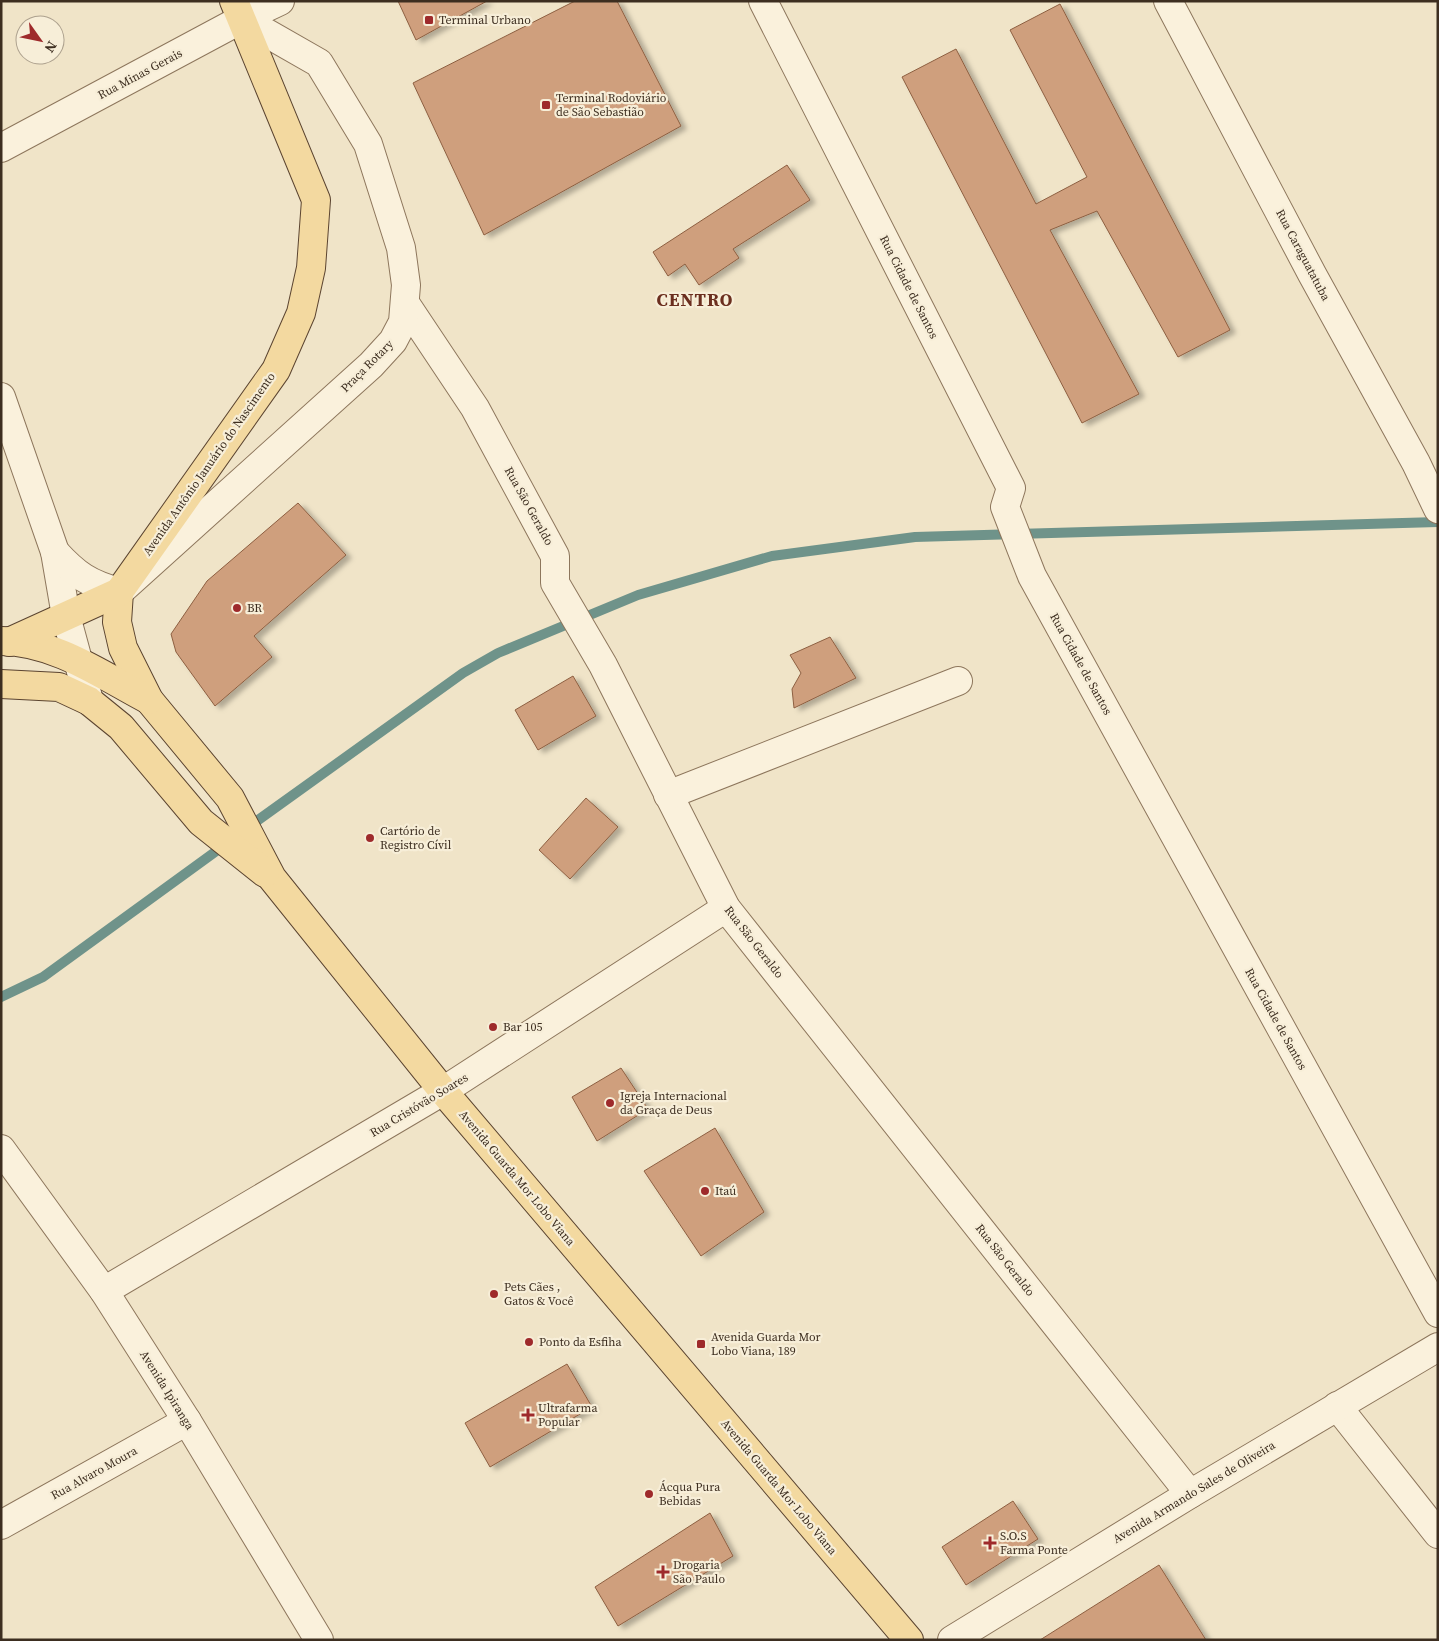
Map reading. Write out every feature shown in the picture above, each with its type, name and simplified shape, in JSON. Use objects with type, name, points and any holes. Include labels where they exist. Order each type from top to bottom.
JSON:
[{"type":"main road","name":"Avenida Antônio Januário do Nascimento","points":[[119,592],[276,370],[301,313],[310,268],[316,200],[238,10]]},
{"type":"main road","points":[[5,643],[119,592],[117,622],[123,648],[149,700]]},
{"type":"main road","points":[[5,643],[60,653],[149,700]]},
{"type":"main road","points":[[1,684],[59,687],[90,701],[121,727],[201,822],[272,878]]},
{"type":"main road","name":"Avenida Guarda Mor Lobo Viana","points":[[149,700],[230,798],[272,878],[443,1091],[909,1640]]},
{"type":"street","name":"Rua Minas Gerais","points":[[1,148],[238,10],[280,1]]},
{"type":"street","name":"Rua Cidade de Santos","points":[[762,1],[1011,488],[1005,507],[1032,576],[1438,1313]]},
{"type":"street","name":"Rua Caraguatatuba","points":[[1168,1],[1432,497]]},
{"type":"street","name":"Praça Rotary","points":[[119,592],[371,365],[393,341],[403,322],[406,285],[401,248],[368,144],[319,63],[238,10]]},
{"type":"street","name":"Rua São Geraldo","points":[[405,303],[441,354],[475,408],[551,547],[555,556],[555,583],[604,664],[726,908],[1190,1494]]},
{"type":"street","points":[[1,397],[55,552],[66,616],[77,662],[90,701]]},
{"type":"street","points":[[55,552],[74,573],[94,585],[119,592]]},
{"type":"street","points":[[668,795],[958,681]]},
{"type":"street","name":"Rua Cristóvão Soares","points":[[104,1291],[443,1091],[726,908]]},
{"type":"street","name":"Avenida Ipiranga","points":[[1,1148],[104,1291],[187,1421],[319,1640]]},
{"type":"street","name":"Avenida Armando Sales de Oliveira","points":[[952,1640],[1190,1494],[1438,1347]]},
{"type":"street","points":[[1337,1406],[1438,1534]]},
{"type":"street","name":"Rua Alvaro Moura","points":[[1,1525],[187,1421]]},
{"type":"building","name":"Terminal Urbano","points":[[398,1],[487,1],[416,40]]},
{"type":"building","name":"Terminal Rodoviário de São Sebastião","points":[[575,1],[617,1],[681,126],[484,235],[413,83]]},
{"type":"building","points":[[1060,4],[1230,330],[1178,357],[1097,211],[1050,230],[1139,394],[1082,423],[902,77],[956,49],[1036,204],[1087,177],[1010,30]]},
{"type":"building","points":[[787,165],[810,200],[733,249],[739,258],[699,285],[685,264],[668,276],[653,252]]},
{"type":"building","name":"BR","points":[[298,503],[346,555],[254,636],[272,657],[215,706],[176,652],[171,634],[207,581]]},
{"type":"building","points":[[830,637],[856,678],[794,708],[792,689],[801,673],[790,655]]},
{"type":"building","points":[[573,676],[596,716],[538,750],[515,710]]},
{"type":"building","points":[[586,798],[618,827],[570,879],[539,850]]},
{"type":"building","name":"Igreja Internacional da Graça de Deus","points":[[621,1068],[648,1109],[597,1141],[572,1097]]},
{"type":"building","name":"Itaú","points":[[715,1128],[764,1212],[701,1256],[644,1171]]},
{"type":"building","name":"Ultrafarma Popular","points":[[567,1364],[592,1407],[490,1467],[465,1423]]},
{"type":"building","name":"S.O.S Farma Ponte","points":[[1013,1501],[1038,1539],[966,1585],[942,1547]]},
{"type":"building","name":"Drogaria São Paulo","points":[[710,1513],[733,1556],[618,1626],[595,1587]]},
{"type":"building","points":[[1159,1565],[1206,1640],[1040,1640]]},
{"type":"waterway","points":[[247,828],[463,673],[498,653],[638,595],[772,556],[915,537],[1438,522]]},
{"type":"waterway","points":[[1,997],[43,977],[226,844]]},
{"type":"place","name":"Terminal Urbano","points":[[429,20]]},
{"type":"place","name":"Terminal Rodoviário de São Sebastião","points":[[546,105]]},
{"type":"place","name":"BR","points":[[237,608]]},
{"type":"place","name":"Cartório de Registro Cívil","points":[[370,838]]},
{"type":"place","name":"Bar 105","points":[[493,1027]]},
{"type":"place","name":"Igreja Internacional da Graça de Deus","points":[[610,1103]]},
{"type":"place","name":"Itaú","points":[[705,1191]]},
{"type":"place","name":"Pets Cães , Gatos & Você","points":[[494,1294]]},
{"type":"place","name":"Ponto da Esfiha","points":[[529,1342]]},
{"type":"place","name":"Avenida Guarda Mor Lobo Viana, 189","points":[[701,1344]]},
{"type":"place","name":"Ultrafarma Popular","points":[[528,1415]]},
{"type":"place","name":"Ácqua Pura Bebidas","points":[[649,1494]]},
{"type":"place","name":"S.O.S Farma Ponte","points":[[990,1543]]},
{"type":"place","name":"Drogaria São Paulo","points":[[663,1572]]},
{"type":"district","name":"CENTRO","points":[[695,300]]}]
